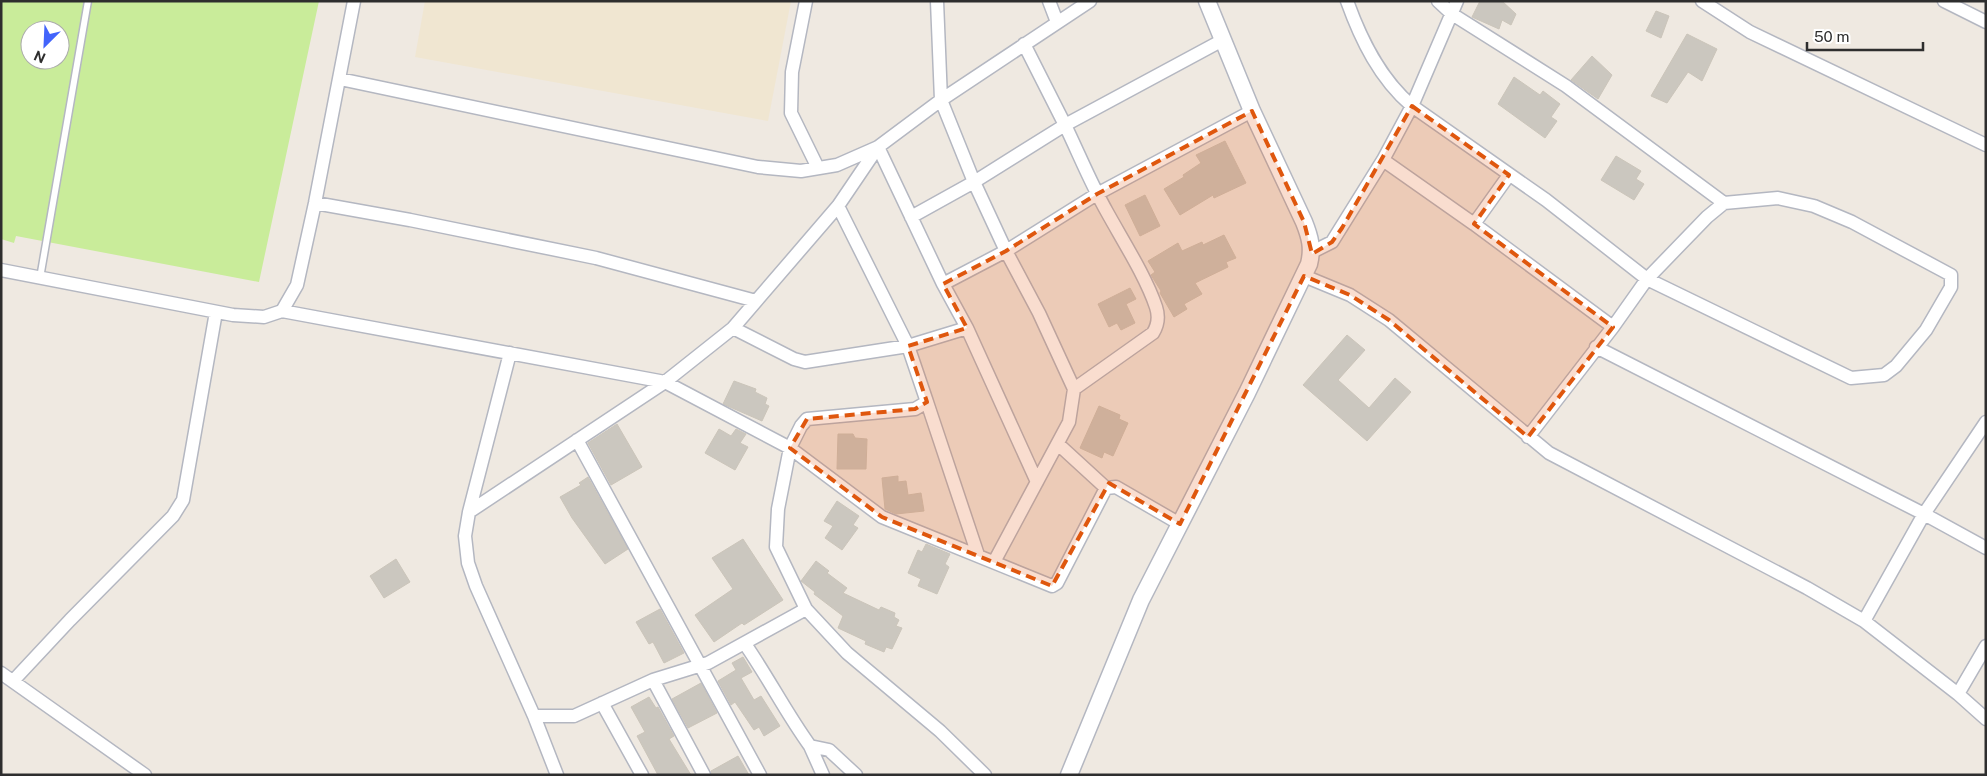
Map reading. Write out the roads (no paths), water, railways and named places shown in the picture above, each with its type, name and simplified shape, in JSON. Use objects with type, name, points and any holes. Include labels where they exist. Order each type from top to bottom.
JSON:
[{"type":"street","points":[[282,311],[297,285],[340,79],[354,1]]},
{"type":"street","points":[[806,1],[792,72],[792,113],[818,168]]},
{"type":"street","points":[[937,1],[941,100],[974,182],[1006,251],[1039,313],[1074,389],[1069,422],[994,562]]},
{"type":"street","points":[[1048,1],[1057,22]]},
{"type":"street","points":[[340,79],[758,166],[801,171],[837,165],[878,147],[941,100],[1090,1]]},
{"type":"street","points":[[1069,775],[1141,600],[1247,393],[1304,276],[1312,252],[1310,237],[1304,222],[1252,111],[1221,40],[1207,1]]},
{"type":"street","points":[[1347,1],[1355,24],[1386,80],[1412,106],[1546,200],[1647,279],[1851,378],[1889,373],[1926,330],[1951,287],[1951,275],[1852,222],[1814,206],[1778,198],[1724,203],[1707,217],[1647,279],[1613,327],[1528,437]]},
{"type":"street","points":[[1438,1],[1452,14],[1566,86],[1724,203]]},
{"type":"street","points":[[1312,252],[1332,242],[1383,160],[1412,106],[1457,1]]},
{"type":"street","points":[[1702,1],[1750,32],[1986,145]]},
{"type":"street","points":[[1944,1],[1986,22]]},
{"type":"street","points":[[911,217],[974,182],[1065,125],[1221,40]]},
{"type":"street","points":[[1024,44],[1097,194],[1157,308],[1157,328],[1153,333],[1074,389]]},
{"type":"street","points":[[943,284],[1006,251],[1097,194],[1252,111]]},
{"type":"street","points":[[469,512],[665,382],[733,328],[838,206],[878,147]]},
{"type":"street","points":[[878,147],[943,284],[967,328],[1037,482]]},
{"type":"street","points":[[1383,160],[1474,224],[1613,327]]},
{"type":"street","points":[[1474,224],[1509,175]]},
{"type":"street","points":[[315,203],[410,220],[596,258],[756,301]]},
{"type":"street","points":[[838,206],[908,346],[978,555]]},
{"type":"street","points":[[1,270],[216,312],[264,317],[282,311],[665,382],[790,448],[882,517],[1052,586],[1056,585],[1106,488]]},
{"type":"street","points":[[1304,276],[1350,295],[1389,320],[1549,453],[1791,579],[1864,621],[1958,694],[1986,719]]},
{"type":"street","points":[[13,681],[70,620],[173,516],[183,500],[216,312]]},
{"type":"street","points":[[733,328],[794,359],[805,362],[908,346],[967,328]]},
{"type":"street","points":[[1596,347],[1924,514],[1986,548]]},
{"type":"street","points":[[510,353],[469,512],[465,536],[468,563],[476,586],[534,716],[557,775]]},
{"type":"street","points":[[927,402],[915,409],[807,419],[801,426],[790,448],[778,509],[776,547],[806,610],[847,653],[940,731],[985,775]]},
{"type":"street","points":[[1864,621],[1924,514],[1986,422]]},
{"type":"street","points":[[577,440],[760,775]]},
{"type":"street","points":[[1058,444],[1106,488],[1116,487],[1180,524]]},
{"type":"street","points":[[534,716],[574,716],[653,680],[700,665],[744,644],[806,610]]},
{"type":"street","points":[[744,644],[766,675],[783,706],[810,746],[823,775]]},
{"type":"street","points":[[1958,694],[1986,646]]},
{"type":"street","points":[[1,673],[145,775]]},
{"type":"street","points":[[653,680],[704,775]]},
{"type":"street","points":[[602,703],[642,775]]},
{"type":"street","points":[[810,746],[829,750],[856,775]]},
{"type":"lane","points":[[40,278],[88,1]]}]
